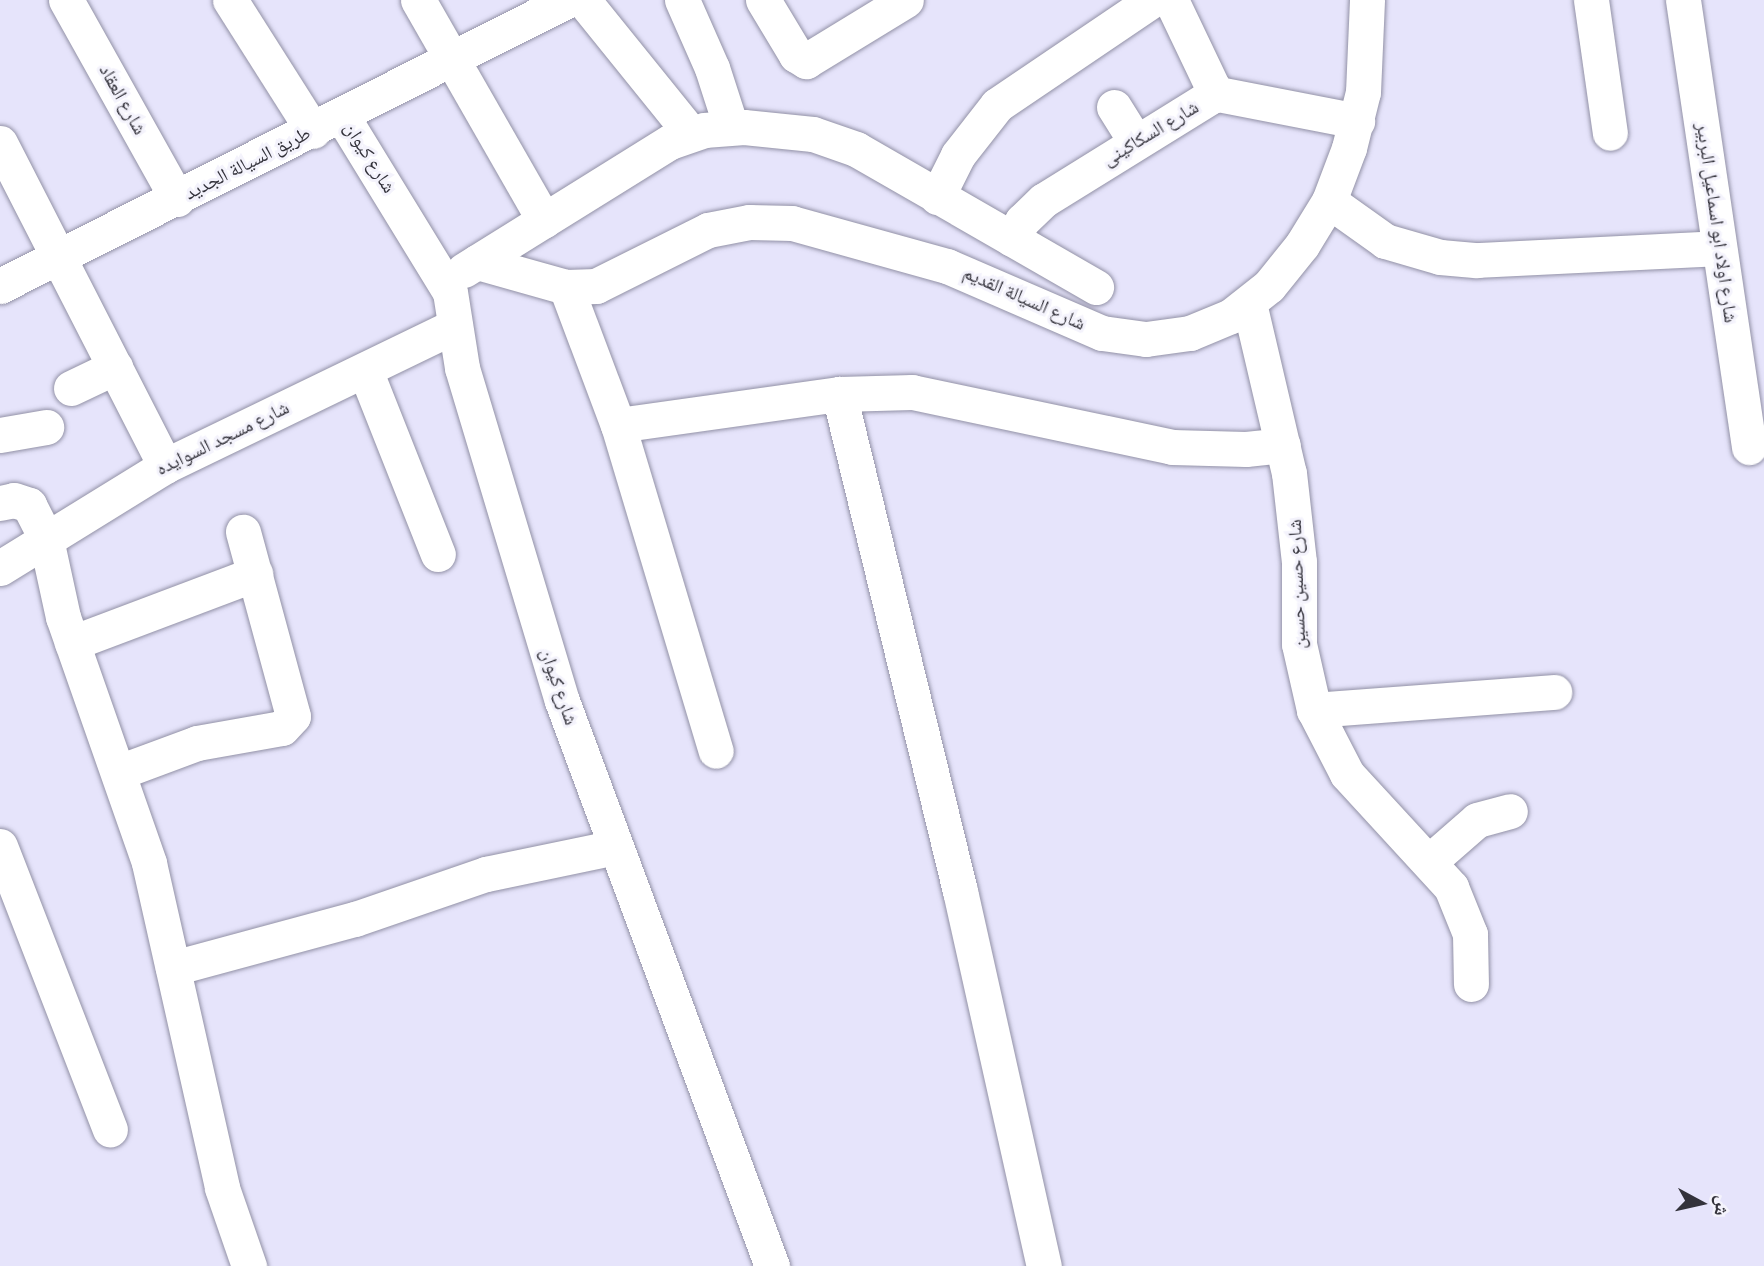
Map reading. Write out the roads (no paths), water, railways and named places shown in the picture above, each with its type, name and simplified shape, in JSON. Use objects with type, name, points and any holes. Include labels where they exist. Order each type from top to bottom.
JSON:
[{"type":"street","name":"شارع العقاد","points":[[66,0],[177,199]]},
{"type":"street","name":"شارع كيوان","points":[[230,0],[327,123],[445,281],[462,368],[540,633],[615,847],[772,1266]]},
{"type":"street","points":[[418,0],[544,220]]},
{"type":"street","name":"طريق السيالة الجديد","points":[[0,286],[61,259],[453,59],[512,13],[568,0]]},
{"type":"street","points":[[583,0],[691,134]]},
{"type":"street","points":[[682,0],[712,68],[732,127]]},
{"type":"street","points":[[763,0],[796,55],[806,61],[906,0]]},
{"type":"street","points":[[937,197],[958,155],[997,105],[1152,0]]},
{"type":"street","name":"شارع السكاكينى","points":[[1012,239],[1036,206],[1135,140],[1209,99],[1213,93],[1171,0]]},
{"type":"street","name":"شارع السيالة القديم","points":[[477,262],[566,287],[611,282],[708,230],[770,221],[812,226],[947,266],[1081,325],[1124,338],[1190,333],[1249,303],[1286,266],[1329,201],[1357,121],[1366,64],[1367,0]]},
{"type":"street","points":[[1591,0],[1610,133]]},
{"type":"street","name":"شارع اولاد ابو اسماعيل البربير","points":[[1683,0],[1749,447]]},
{"type":"street","points":[[1213,93],[1357,121]]},
{"type":"street","points":[[1114,107],[1135,140]]},
{"type":"street","points":[[445,281],[660,147],[691,134],[732,127],[791,131],[835,140],[1096,287]]},
{"type":"street","points":[[0,144],[165,466]]},
{"type":"street","points":[[1329,201],[1385,241],[1440,257],[1477,260],[1719,248]]},
{"type":"street","points":[[566,287],[618,425],[716,751]]},
{"type":"street","name":"شارع حسين حسين","points":[[1249,303],[1283,444],[1297,532],[1299,644],[1314,710],[1347,774],[1430,861],[1451,887],[1465,918],[1472,950],[1471,984]]},
{"type":"street","name":"شارع مسجد السوايده","points":[[0,568],[165,466],[455,326]]},
{"type":"street","points":[[71,388],[115,367]]},
{"type":"street","points":[[365,370],[438,554]]},
{"type":"street","points":[[618,425],[875,391],[949,397],[1172,447],[1222,450],[1283,444]]},
{"type":"street","points":[[839,394],[960,891],[1044,1266]]},
{"type":"street","points":[[0,435],[46,427]]},
{"type":"street","points":[[0,503],[14,500],[29,505],[46,539],[72,643],[149,863],[222,1188],[249,1266]]},
{"type":"street","points":[[119,772],[197,743],[289,723],[293,708],[243,532]]},
{"type":"street","points":[[72,643],[255,574]]},
{"type":"street","points":[[1314,710],[1553,692]]},
{"type":"street","points":[[1430,861],[1478,820],[1510,811]]},
{"type":"street","points":[[0,846],[110,1129]]},
{"type":"street","points":[[173,968],[355,919],[486,874],[615,847]]}]
